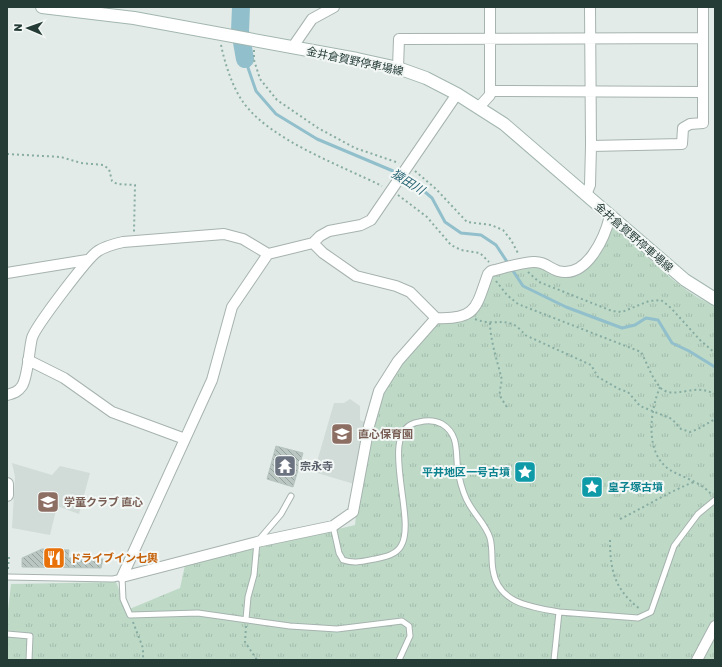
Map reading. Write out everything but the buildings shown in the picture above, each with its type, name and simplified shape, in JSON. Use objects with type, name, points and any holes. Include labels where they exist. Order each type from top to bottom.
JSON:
[{"type":"main road","name":"金井倉賀野停車場線","points":[[42,7],[134,18],[398,68],[426,78],[457,94],[504,124],[685,280],[715,299]]},
{"type":"main road","points":[[7,484],[7,495]]},
{"type":"street","points":[[292,48],[312,19],[334,7]]},
{"type":"street","points":[[479,107],[490,95],[490,7]]},
{"type":"street","points":[[586,195],[590,185],[591,146],[590,7]]},
{"type":"street","points":[[591,146],[682,144],[683,128],[690,124],[703,123],[703,7]]},
{"type":"street","points":[[398,68],[399,38],[703,38]]},
{"type":"street","points":[[490,91],[703,92]]},
{"type":"street","points":[[122,577],[212,380],[232,307],[268,254],[313,243],[320,236],[330,231],[361,225],[371,220],[457,94]]},
{"type":"street","points":[[313,243],[323,253],[356,276],[396,286],[410,292],[436,318],[446,319],[465,316],[473,311],[480,299],[488,274],[491,272],[533,262],[544,263],[558,271],[570,272],[581,266],[599,247],[606,234],[610,216]]},
{"type":"street","points":[[7,395],[16,393],[23,385],[32,337],[40,322],[78,275],[87,260],[97,251],[110,245],[134,241],[224,234],[243,239],[268,254]]},
{"type":"street","points":[[7,273],[87,260]]},
{"type":"street","points":[[122,577],[256,542],[333,526],[353,512],[369,426],[379,391],[398,361],[436,318]]},
{"type":"street","points":[[28,360],[64,378],[112,412],[185,439]]},
{"type":"street","points":[[697,660],[715,626]]},
{"type":"lane","points":[[333,526],[339,553],[343,560],[351,563],[389,556],[401,546],[406,530],[398,446],[404,430],[414,422],[428,420],[442,424],[452,432],[457,444],[457,471],[468,503],[489,536],[492,549],[493,571],[496,581],[504,594],[516,602],[529,607],[558,612],[638,618],[651,612],[674,546],[698,514],[715,499]]},
{"type":"lane","points":[[246,619],[248,597],[254,575],[256,542],[281,514],[291,496]]},
{"type":"lane","points":[[7,577],[113,579],[122,577],[123,598],[130,615],[198,613],[290,626],[337,628],[402,621],[409,626],[410,636],[400,660]]},
{"type":"lane","points":[[554,660],[558,612]]},
{"type":"lane","points":[[7,634],[30,636],[29,660]]},
{"type":"path","points":[[223,35],[226,65],[242,102],[263,124],[285,139],[392,191],[427,217],[451,245],[461,250],[480,253],[489,262],[491,272],[496,282],[518,304],[641,352],[660,387],[670,392],[681,393],[693,390],[706,390],[715,394]]},
{"type":"path","points":[[252,41],[254,60],[260,79],[277,100],[318,128],[355,148],[409,165],[436,189],[467,222],[490,225],[503,230],[518,250],[521,264],[539,282],[612,311],[622,312],[649,301],[661,300],[671,308],[700,340],[715,352]]},
{"type":"path","points":[[7,154],[61,157],[80,163],[103,165],[109,169],[112,181],[118,184],[135,185],[134,241]]},
{"type":"path","points":[[465,316],[485,324],[507,322],[518,326],[525,336],[591,365],[598,377],[619,389],[628,392],[640,406],[672,419],[681,429],[690,432],[698,429],[715,418]]},
{"type":"path","points":[[490,323],[490,332],[497,359],[497,368],[501,376],[500,395],[508,409]]},
{"type":"path","points":[[660,387],[652,411],[650,428],[659,458],[668,468],[706,488],[715,499]]},
{"type":"path","points":[[620,519],[652,504],[670,491],[694,482]]},
{"type":"path","points":[[610,540],[610,562],[617,585],[628,599],[648,614]]},
{"type":"path","points":[[7,572],[9,556]]},
{"type":"path","points":[[130,615],[143,648],[143,660]]},
{"type":"path","points":[[246,619],[245,642],[257,660]]},
{"type":"shaded area","points":[[350,399],[360,406],[360,420],[367,423],[354,484],[314,472],[334,403],[344,403]]},
{"type":"shaded area","name":"学童クラブ 直心","points":[[12,463],[52,475],[60,466],[90,473],[79,514],[57,506],[50,535],[12,528],[15,477]]},
{"type":"green space","points":[[611,221],[673,280],[701,299],[715,306],[715,660],[7,660],[7,619],[11,584],[116,582],[127,610],[180,588],[185,565],[355,525],[360,477],[381,391],[400,362],[437,322],[447,324],[465,319],[492,273],[533,264],[554,275],[572,277],[595,260]]},
{"type":"waterway","name":"猿田川","points":[[241,7],[240,31],[245,59]]},
{"type":"waterway","name":"猿田川","points":[[245,59],[256,91],[276,114],[317,139],[393,171],[417,185],[432,198],[445,222],[461,233],[481,235],[496,245],[523,286],[566,307],[622,328],[635,325],[646,318],[658,320],[672,343],[689,351],[715,367]]},
{"type":"place","name":"直心保育園","points":[[342,434]]},
{"type":"place","name":"宗永寺","points":[[285,466]]},
{"type":"place","name":"平井地区一号古墳","points":[[525,472]]},
{"type":"place","name":"皇子塚古墳","points":[[592,487]]},
{"type":"place","name":"学童クラブ 直心","points":[[48,502]]},
{"type":"place","name":"ドライブイン七輿","points":[[54,558]]}]
